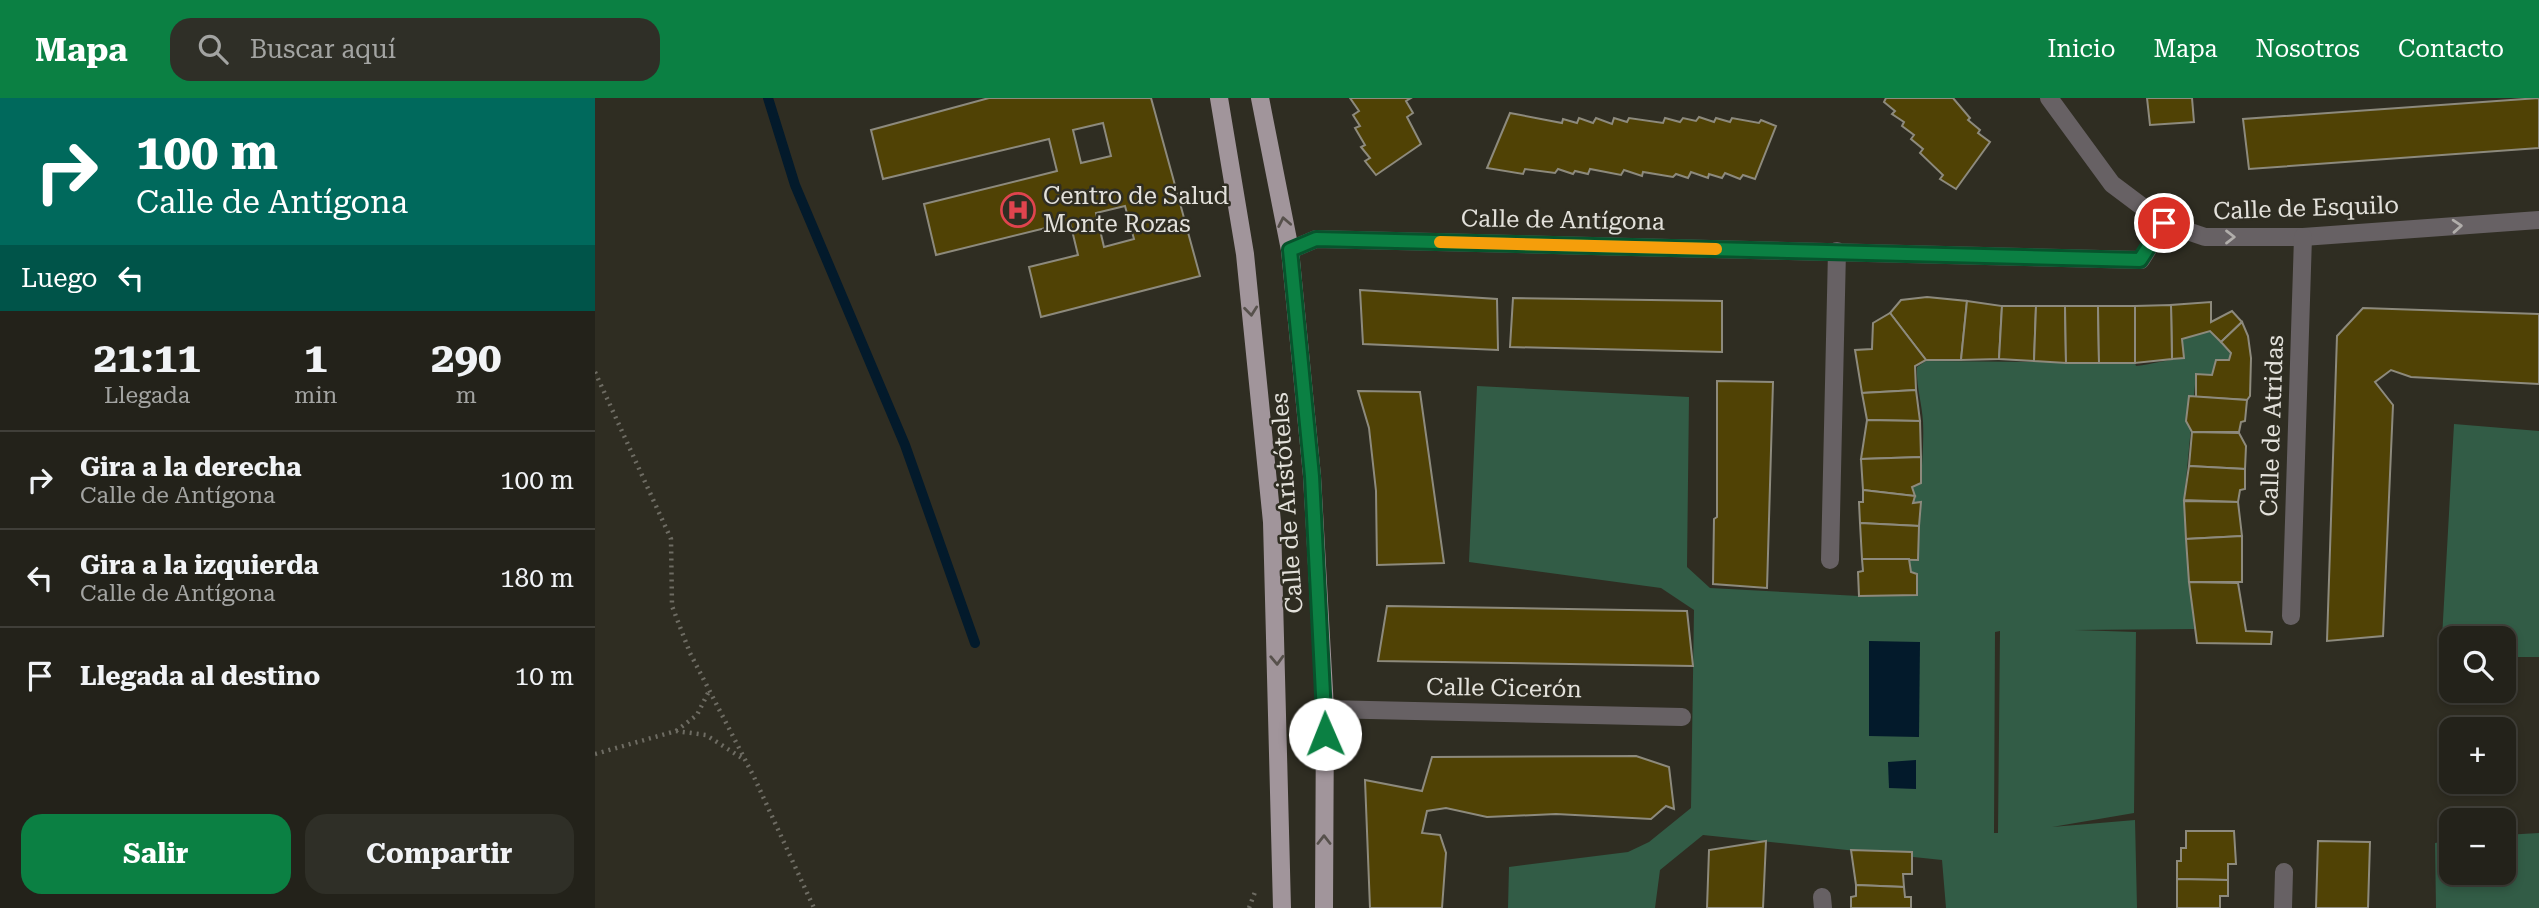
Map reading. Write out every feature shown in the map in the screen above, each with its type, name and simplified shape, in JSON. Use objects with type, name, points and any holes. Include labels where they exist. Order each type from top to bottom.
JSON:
[{"type":"main road","name":"Calle de Aristóteles","points":[[1219,98],[1245,254],[1272,522],[1282,908]]},
{"type":"main road","name":"Calle de Aristóteles","points":[[1260,98],[1290,250],[1312,476],[1325,709],[1324,908]]},
{"type":"street","name":"Calle de Esquilo","points":[[2049,98],[2112,184],[2164,223],[2205,237],[2303,237],[2539,220]]},
{"type":"street","name":"Calle de Antígona","points":[[1290,250],[1316,239],[2140,260],[2164,223]]},
{"type":"street","name":"Calle de Atridas","points":[[2291,616],[2303,237]]},
{"type":"street","points":[[1830,561],[1837,251]]},
{"type":"street","name":"Calle Cicerón","points":[[1325,709],[1682,717]]},
{"type":"street","points":[[2283,908],[2284,872]]},
{"type":"path","points":[[595,372],[671,539],[672,606],[689,653],[746,761],[814,908]]},
{"type":"path","points":[[595,754],[676,731],[697,715],[709,690]]},
{"type":"path","points":[[676,731],[705,735],[746,761]]},
{"type":"path","points":[[1249,908],[1258,880]]},
{"type":"green space","points":[[2210,331],[2231,353],[2229,360],[2217,360],[2212,375],[2196,374],[2184,501],[2194,629],[2075,630],[2136,632],[2134,813],[2052,827],[2135,820],[2137,908],[1946,908],[1942,860],[1703,835],[1660,870],[1655,908],[1508,908],[1509,867],[1628,852],[1649,842],[1691,808],[1694,610],[1661,588],[1469,562],[1477,386],[1689,397],[1687,567],[1710,588],[1859,596],[1916,594],[1909,559],[1918,559],[1920,502],[1913,503],[1912,487],[1921,483],[1923,445],[1917,367],[1926,361],[2135,363],[2136,366],[2183,358],[2182,339]],"holes":[[[2000,631],[1998,833],[1994,833],[1995,632]]]},
{"type":"green space","points":[[2454,424],[2539,431],[2539,657],[2516,657],[2516,626],[2443,626]]},
{"type":"green space","points":[[2539,833],[2539,908],[2436,908],[2435,843],[2439,842],[2439,885],[2516,885],[2516,834]]},
{"type":"water","points":[[1869,641],[1920,642],[1919,737],[1869,736]]},
{"type":"water","points":[[1916,760],[1916,789],[1889,788],[1888,762]]},
{"type":"building","name":"Centro de Salud Monte Rozas","points":[[989,98],[1151,98],[1200,276],[1041,317],[1029,267],[1078,255],[1070,222],[936,255],[924,204],[1057,171],[1049,139],[883,179],[871,130]],"holes":[[[1103,123],[1111,156],[1081,163],[1073,130]],[[1125,206],[1134,239],[1104,247],[1096,213]]]},
{"type":"building","points":[[1350,98],[1411,98],[1406,101],[1413,113],[1407,117],[1421,144],[1376,175],[1365,161],[1370,158],[1361,147],[1365,145],[1355,128],[1360,126],[1353,115],[1359,111]]},
{"type":"building","points":[[1886,98],[1953,98],[1970,118],[1968,120],[1980,130],[1978,133],[1990,142],[1956,189],[1940,179],[1943,175],[1920,153],[1923,149],[1911,139],[1914,135],[1902,126],[1904,122],[1892,114],[1895,111],[1884,102]]},
{"type":"building","points":[[2147,98],[2192,98],[2194,122],[2150,125]]},
{"type":"building","points":[[2539,98],[2539,148],[2249,169],[2243,119]]},
{"type":"building","points":[[1510,113],[1562,123],[1563,119],[1577,123],[1579,118],[1593,123],[1596,118],[1612,124],[1614,118],[1627,122],[1629,118],[1663,123],[1665,118],[1680,122],[1683,118],[1696,121],[1699,117],[1714,122],[1716,118],[1730,122],[1732,118],[1759,123],[1761,120],[1776,126],[1755,179],[1743,175],[1740,179],[1725,173],[1722,178],[1709,174],[1708,178],[1691,172],[1688,178],[1676,174],[1673,177],[1643,172],[1642,176],[1624,170],[1621,175],[1590,169],[1588,174],[1575,171],[1573,174],[1558,169],[1555,173],[1525,169],[1523,174],[1487,168]]},
{"type":"building","points":[[1360,290],[1497,299],[1498,350],[1363,344]]},
{"type":"building","points":[[1927,297],[1967,301],[1961,360],[1926,360],[1890,313],[1901,300]]},
{"type":"building","points":[[1513,298],[1722,301],[1722,352],[1510,347]]},
{"type":"building","points":[[1967,301],[2002,306],[1999,359],[1961,360]]},
{"type":"building","points":[[2211,302],[2211,322],[2232,311],[2242,322],[2221,342],[2210,331],[2182,339],[2184,358],[2172,359],[2171,305]]},
{"type":"building","points":[[2171,305],[2172,359],[2135,363],[2135,306]]},
{"type":"building","points":[[2002,306],[2036,306],[2034,361],[1999,359]]},
{"type":"building","points":[[2036,306],[2065,306],[2066,363],[2034,361]]},
{"type":"building","points":[[2065,306],[2098,306],[2099,363],[2066,363]]},
{"type":"building","points":[[2098,306],[2135,306],[2135,363],[2099,363]]},
{"type":"building","points":[[2363,308],[2539,314],[2539,384],[2411,377],[2391,370],[2375,382],[2393,405],[2383,636],[2327,641],[2337,336]]},
{"type":"building","points":[[1890,313],[1926,360],[1915,366],[1916,390],[1862,393],[1855,350],[1872,349],[1873,323]]},
{"type":"building","points":[[2242,322],[2248,336],[2251,358],[2250,396],[2247,400],[2196,397],[2196,374],[2212,375],[2216,360],[2229,360],[2231,353],[2221,342]]},
{"type":"building","points":[[1717,381],[1773,382],[1767,588],[1713,584],[1714,519],[1717,517]]},
{"type":"building","points":[[1916,390],[1920,421],[1867,420],[1862,393]]},
{"type":"building","points":[[1358,391],[1420,392],[1444,563],[1377,565],[1376,491],[1369,428]]},
{"type":"building","points":[[2189,396],[2247,400],[2245,421],[2241,422],[2239,432],[2192,432],[2186,421]]},
{"type":"building","points":[[1867,420],[1920,421],[1921,457],[1861,459]]},
{"type":"building","points":[[2192,432],[2239,433],[2246,446],[2245,469],[2189,466]]},
{"type":"building","points":[[1921,457],[1921,483],[1912,487],[1915,496],[1863,490],[1861,459]]},
{"type":"building","points":[[2189,466],[2245,469],[2245,489],[2240,490],[2238,502],[2184,500]]},
{"type":"building","points":[[1863,490],[1915,496],[1913,503],[1921,502],[1919,526],[1860,523],[1859,502],[1863,502]]},
{"type":"building","points":[[2184,501],[2238,502],[2242,536],[2186,539]]},
{"type":"building","points":[[1860,523],[1919,526],[1918,560],[1862,559]]},
{"type":"building","points":[[2242,536],[2242,582],[2189,582],[2186,539]]},
{"type":"building","points":[[1862,559],[1909,559],[1911,572],[1917,574],[1917,595],[1859,596],[1858,572],[1863,571]]},
{"type":"building","points":[[2189,582],[2238,583],[2246,631],[2272,632],[2271,644],[2197,643]]},
{"type":"building","points":[[1387,606],[1687,611],[1693,666],[1378,661]]},
{"type":"building","points":[[1636,756],[1669,767],[1674,809],[1666,806],[1651,819],[1556,814],[1487,817],[1446,808],[1427,811],[1422,833],[1440,835],[1446,853],[1442,908],[1370,908],[1365,780],[1422,791],[1432,757]]},
{"type":"building","points":[[2186,831],[2234,831],[2236,864],[2228,864],[2228,880],[2177,879],[2177,861],[2181,861],[2181,848],[2186,848]]},
{"type":"building","points":[[1766,841],[1763,908],[1707,908],[1709,850]]},
{"type":"building","points":[[2318,841],[2370,842],[2368,908],[2316,908]]},
{"type":"building","points":[[1851,850],[1912,852],[1912,874],[1903,874],[1904,887],[1856,885]]},
{"type":"building","points":[[2177,879],[2228,880],[2228,896],[2220,896],[2220,908],[2177,908]]},
{"type":"building","points":[[1856,885],[1904,887],[1905,897],[1911,897],[1911,908],[1851,908],[1851,897],[1856,896]]},
{"type":"waterway","points":[[768,98],[795,185],[905,445],[975,643]]},
{"type":"slow traffic","points":[[1440,242],[1716,249]]},
{"type":"place","name":"Centro de Salud Monte Rozas","points":[[1018,210]]},
{"type":"route","points":[[1325,734],[1312,476],[1290,250],[1316,239],[2140,260],[2164,223]]}]
